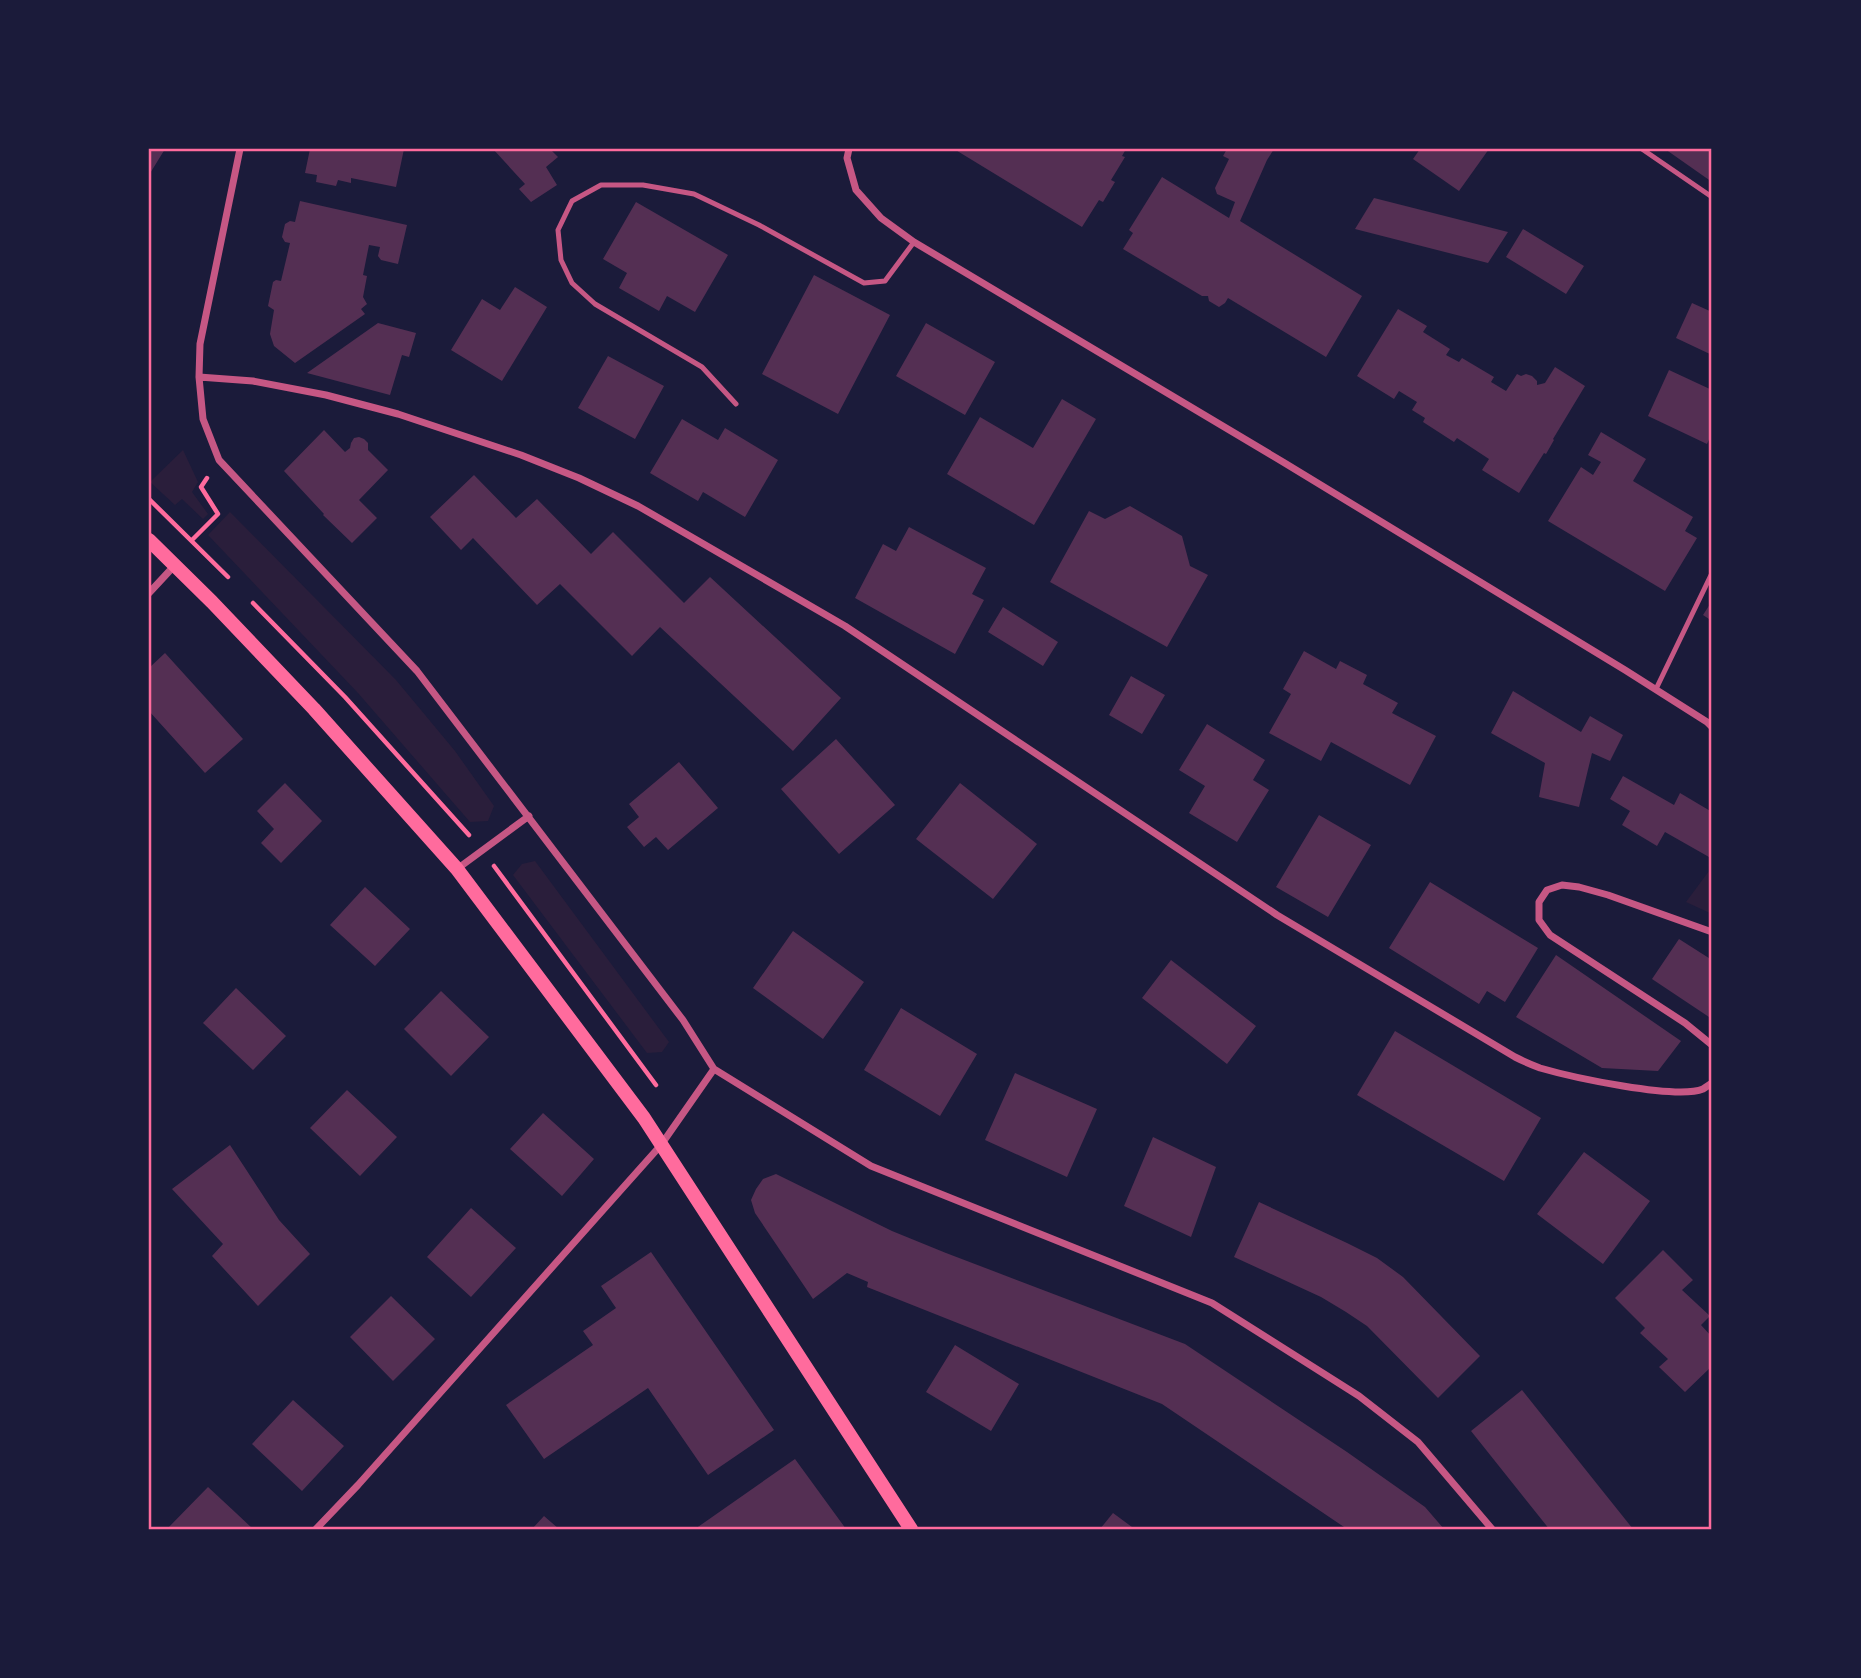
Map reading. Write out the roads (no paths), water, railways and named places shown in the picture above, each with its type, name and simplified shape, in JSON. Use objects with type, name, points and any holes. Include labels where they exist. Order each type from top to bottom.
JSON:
[{"type":"main road","points":[[149,540],[314,709],[457,869],[644,1118],[911,1529]]},
{"type":"street","points":[[240,149],[200,344],[199,377],[203,419],[219,460],[417,671],[683,1020],[714,1069],[871,1166],[1212,1303],[1359,1396],[1418,1442],[1492,1529]]},
{"type":"street","points":[[849,149],[847,158],[856,190],[881,218],[914,242],[1272,455],[1656,689],[1712,727]]},
{"type":"street","points":[[199,377],[253,381],[326,395],[398,414],[521,455],[579,478],[638,506],[845,626],[1277,915],[1515,1058],[1539,1068],[1606,1083],[1649,1089],[1681,1092],[1703,1089],[1712,1083]]},
{"type":"street","points":[[149,593],[175,565]]},
{"type":"street","points":[[457,869],[529,816]]},
{"type":"street","points":[[1712,932],[1579,887],[1562,885],[1547,890],[1539,902],[1539,920],[1550,935],[1685,1023],[1712,1045]]},
{"type":"street","points":[[316,1529],[661,1145],[714,1069]]},
{"type":"lane","points":[[1642,149],[1712,197]]},
{"type":"lane","points":[[736,404],[702,367],[595,304],[572,283],[561,260],[558,230],[572,201],[601,185],[643,185],[694,194],[759,225],[864,284],[885,281],[914,242]]},
{"type":"lane","points":[[1656,689],[1712,573]]}]
